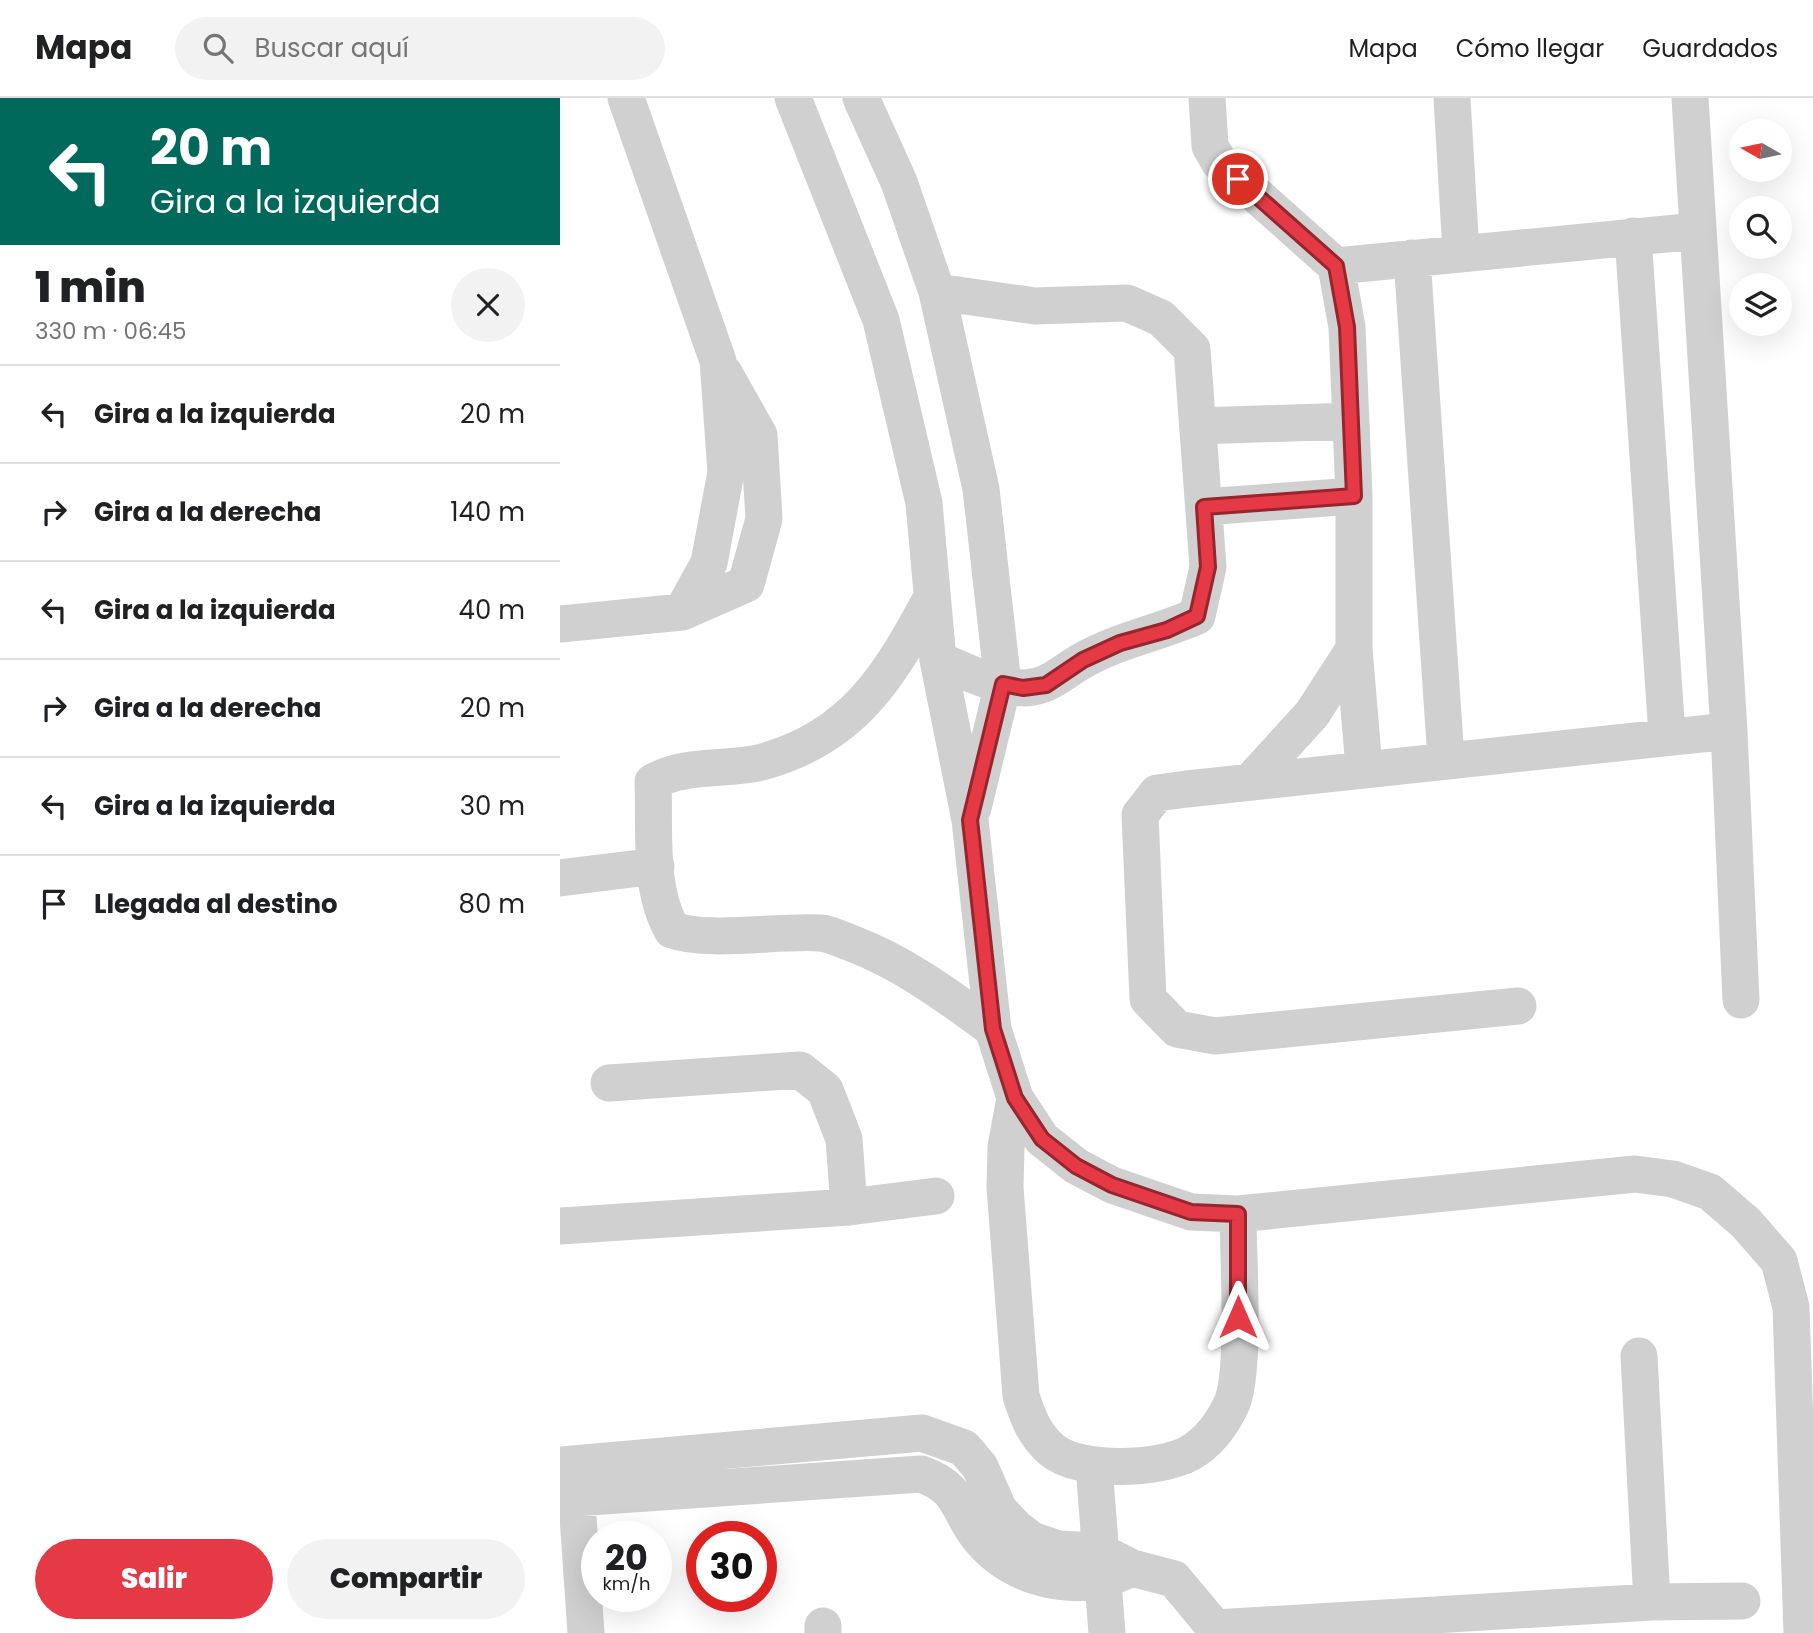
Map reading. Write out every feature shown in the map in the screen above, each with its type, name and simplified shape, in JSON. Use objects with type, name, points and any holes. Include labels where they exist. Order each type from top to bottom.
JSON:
[{"type":"street","points":[[560,624],[682,612],[746,584],[764,519],[759,435],[718,362],[626,98]]},
{"type":"street","points":[[793,98],[881,320],[924,503],[938,660],[970,820],[993,1029],[1015,1098],[1042,1139],[1076,1166],[1112,1185],[1191,1212],[1238,1214],[1635,1174],[1673,1179],[1710,1192],[1746,1223],[1779,1261],[1791,1307],[1802,1633]]},
{"type":"street","points":[[861,98],[899,182],[937,292],[981,489],[1003,684],[970,820]]},
{"type":"street","points":[[1207,98],[1210,146],[1219,162],[1336,266],[1347,327],[1354,496],[1354,649],[1364,768]]},
{"type":"street","points":[[1452,98],[1461,253]]},
{"type":"street","points":[[1690,98],[1729,731],[1741,1000]]},
{"type":"street","points":[[1336,266],[1697,230]]},
{"type":"street","points":[[1633,236],[1667,735]]},
{"type":"street","points":[[1412,258],[1446,759]]},
{"type":"street","points":[[937,292],[1035,306],[1127,303],[1161,318],[1192,349],[1208,567],[1197,616],[1167,630],[1120,643],[1083,660],[1046,685],[1023,688],[1003,684],[938,660]]},
{"type":"street","points":[[1198,426],[1350,421]]},
{"type":"street","points":[[1204,507],[1354,496]]},
{"type":"street","points":[[932,597],[904,649],[863,706],[815,741],[762,762],[669,773],[653,782],[656,866],[663,915],[672,930],[688,936],[771,932],[825,933],[883,955],[934,986],[993,1029]]},
{"type":"street","points":[[1250,782],[1312,714],[1354,649]]},
{"type":"street","points":[[1518,1006],[1215,1036],[1177,1029],[1148,999],[1140,815],[1157,793],[1667,735],[1729,731]]},
{"type":"street","points":[[560,878],[656,866]]},
{"type":"street","points":[[609,1083],[800,1070],[825,1090],[844,1139],[849,1207]]},
{"type":"street","points":[[1015,1098],[1006,1147],[1005,1186],[1021,1396],[1030,1426],[1051,1450],[1067,1460],[1094,1466],[1159,1464],[1190,1453],[1216,1432],[1233,1402],[1238,1369],[1238,1214]]},
{"type":"street","points":[[560,1226],[849,1207],[936,1196]]},
{"type":"street","points":[[1639,1356],[1651,1602]]},
{"type":"street","points":[[1094,1466],[1111,1566],[1107,1633]]},
{"type":"street","points":[[586,1633],[568,1481],[921,1474],[940,1481],[955,1497],[979,1538],[1002,1560],[1038,1577],[1059,1581],[1111,1566],[1174,1579],[1213,1630],[1651,1602],[1742,1601]]},
{"type":"route","points":[[1238,179],[1336,266],[1347,327],[1354,496],[1204,507],[1208,567],[1197,616],[1167,630],[1120,643],[1083,660],[1046,685],[1023,688],[1003,684],[970,820],[993,1029],[1015,1098],[1042,1139],[1076,1166],[1112,1185],[1191,1212],[1238,1214],[1238,1317]]}]
